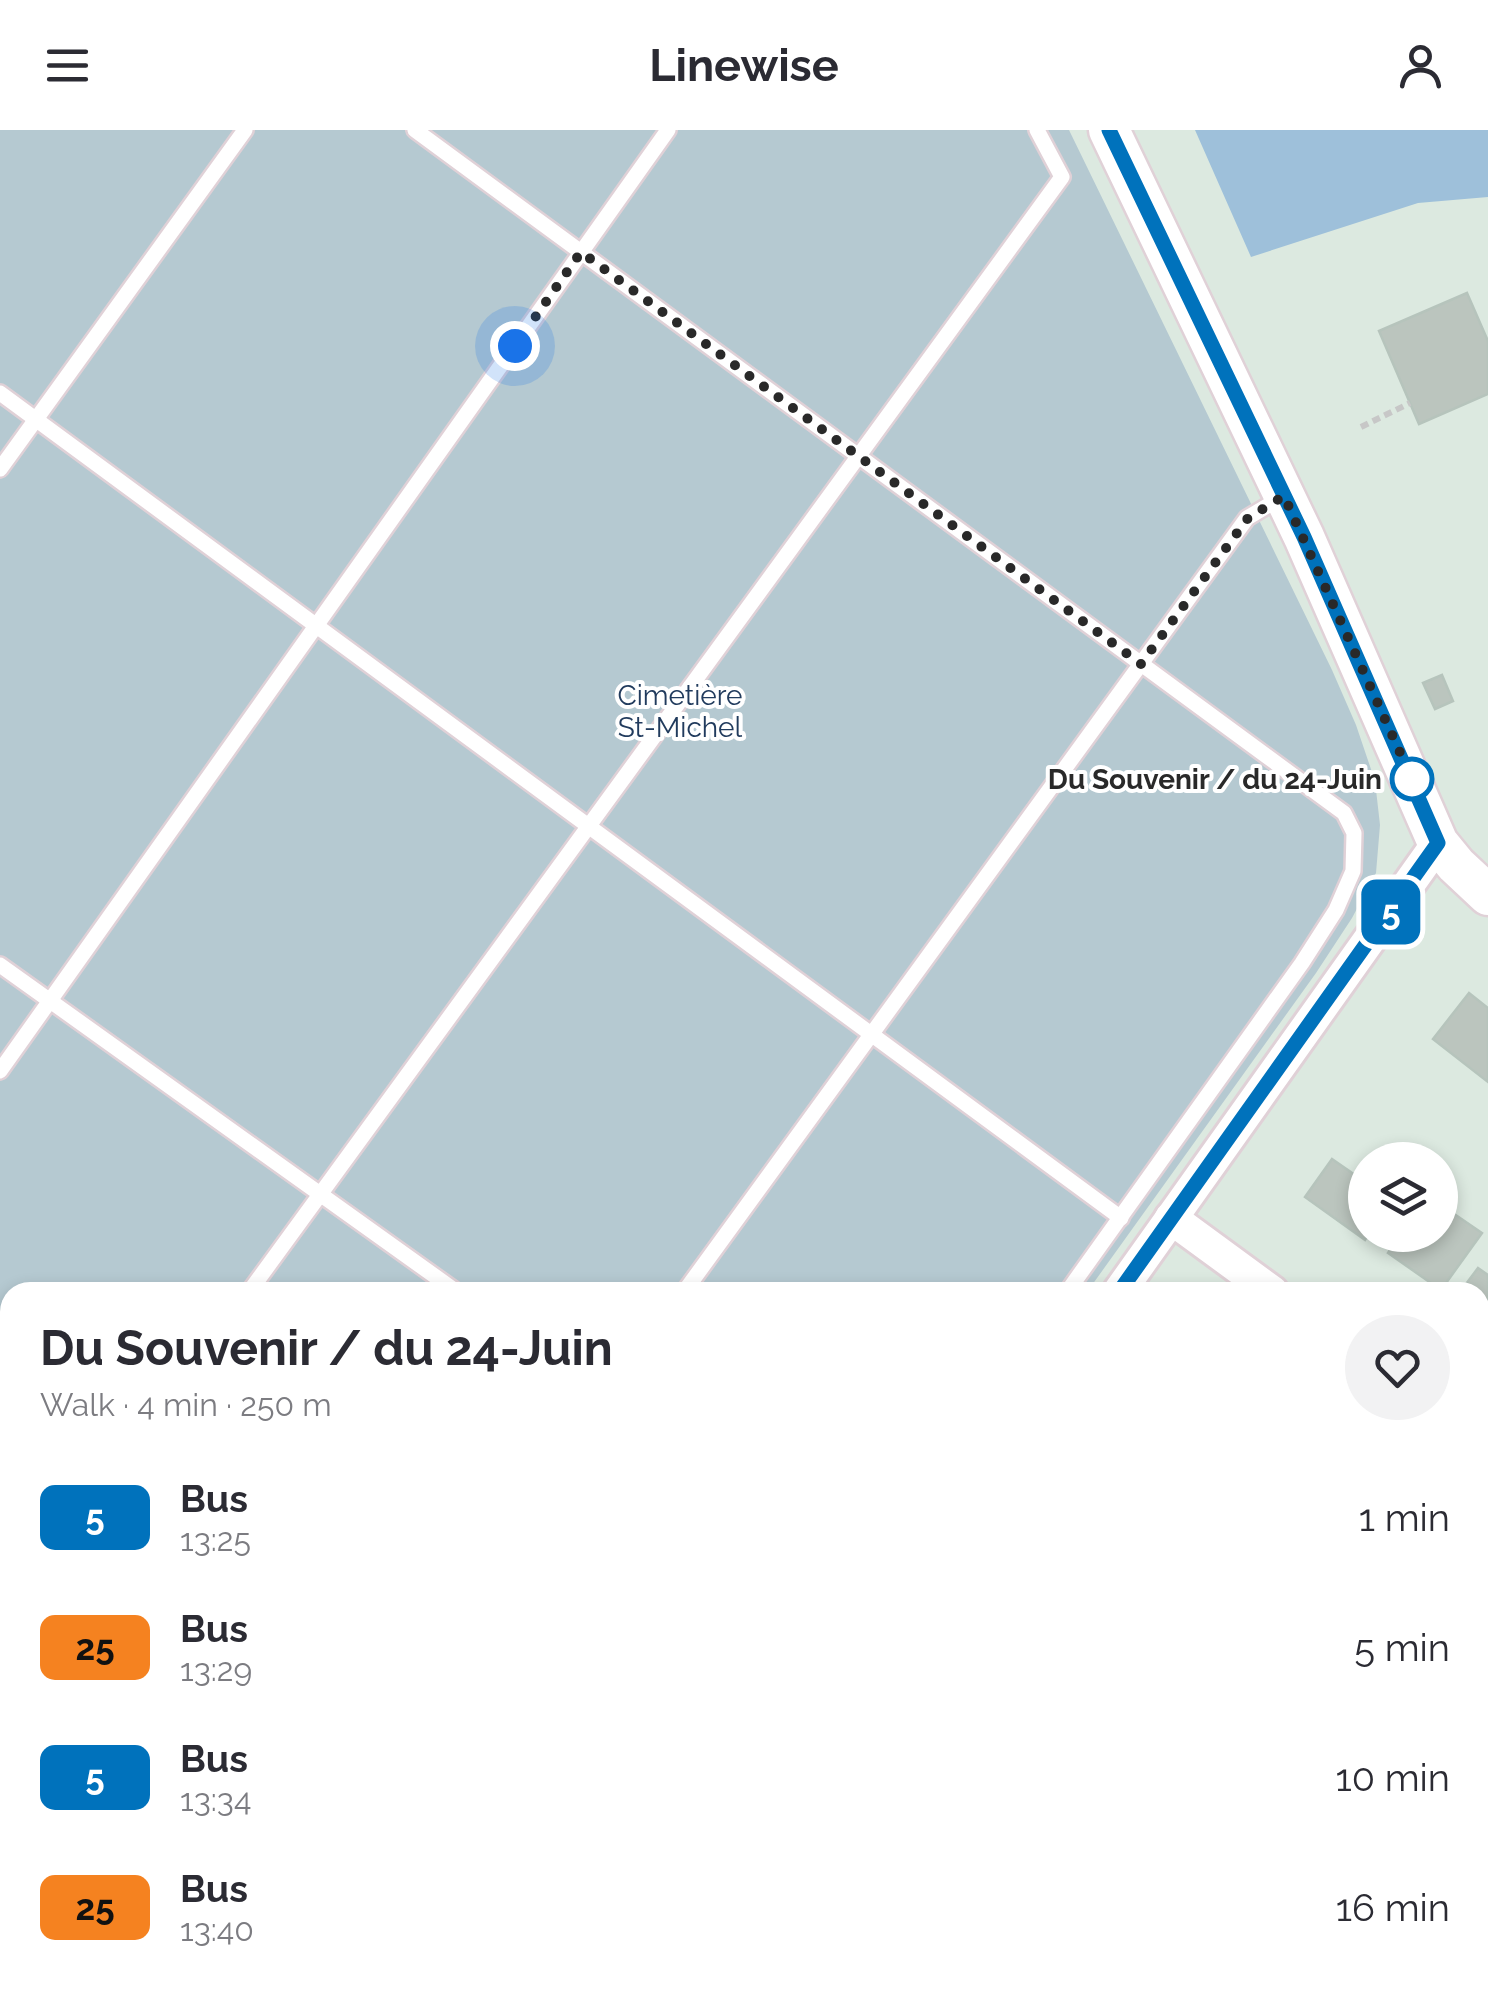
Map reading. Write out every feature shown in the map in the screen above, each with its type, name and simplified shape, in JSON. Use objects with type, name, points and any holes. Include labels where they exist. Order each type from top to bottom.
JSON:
[{"type":"street","points":[[1109,130],[1284,496],[1438,843],[1488,895]]},
{"type":"street","points":[[1126,1282],[1438,843]]},
{"type":"street","points":[[1171,1218],[1258,1282]]},
{"type":"lane","points":[[0,470],[244,130]]},
{"type":"lane","points":[[415,130],[1344,813],[1354,833],[1352,871],[1336,910],[1302,964],[1074,1282]]},
{"type":"lane","points":[[0,1072],[668,130]]},
{"type":"lane","points":[[257,1282],[1062,177],[1038,130]]},
{"type":"lane","points":[[0,393],[1121,1218]]},
{"type":"lane","points":[[691,1282],[1248,518],[1284,496]]},
{"type":"lane","points":[[0,965],[443,1282]]},
{"type":"path","points":[[1361,427],[1410,403]]},
{"type":"shaded area","points":[[1195,130],[1488,130],[1488,197],[1418,203],[1251,257]]},
{"type":"green space","name":"Cimetière St-Michel","points":[[0,130],[1069,130],[1332,670],[1375,781],[1380,825],[1376,873],[1352,918],[1094,1282],[0,1282]]},
{"type":"building","points":[[1467,293],[1488,341],[1488,394],[1419,424],[1379,331]]},
{"type":"building","points":[[1442,675],[1453,701],[1435,709],[1423,683]]},
{"type":"building","points":[[1469,993],[1488,1008],[1488,1082],[1433,1039]]},
{"type":"building","points":[[1332,1159],[1348,1170],[1348,1228],[1305,1197]]},
{"type":"building","points":[[1458,1217],[1482,1233],[1447,1282],[1430,1282],[1388,1253],[1458,1252]]},
{"type":"building","points":[[1478,1268],[1488,1275],[1488,1282],[1468,1282]]},
{"type":"bus line","name":"5","points":[[1109,130],[1304,537],[1438,843],[1126,1282]]},
{"type":"place","name":"Du Souvenir / du 24-Juin","points":[[1412,779]]},
{"type":"route","points":[[515,346],[581,252],[1141,664],[1248,518],[1284,496],[1417,790],[1412,779]]}]
